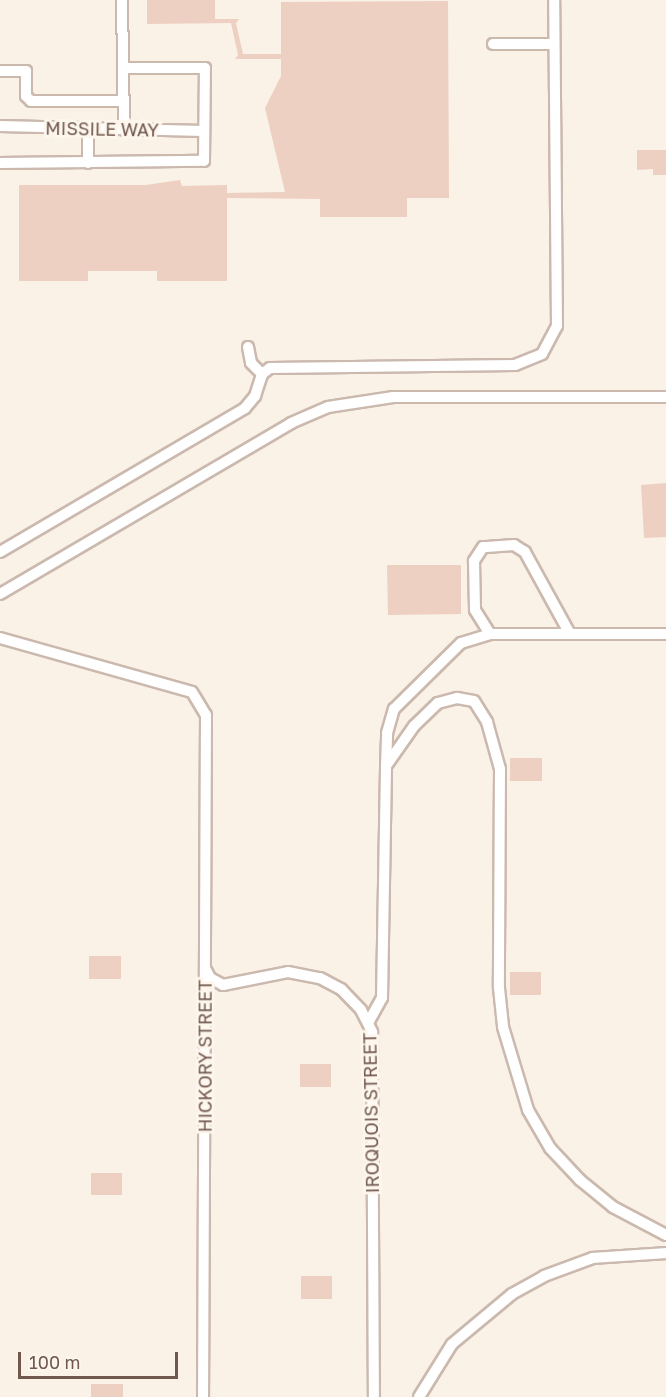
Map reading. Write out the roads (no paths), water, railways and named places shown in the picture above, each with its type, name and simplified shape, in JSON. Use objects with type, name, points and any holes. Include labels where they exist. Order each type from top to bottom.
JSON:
[{"type":"street","points":[[122,0],[124,130]]},
{"type":"street","points":[[0,552],[245,408],[255,396],[262,374],[280,366],[515,365],[530,362],[547,349],[555,334],[557,318],[554,0]]},
{"type":"street","points":[[493,44],[554,44]]},
{"type":"street","points":[[0,163],[204,161],[205,68],[123,68]]},
{"type":"street","points":[[0,71],[26,71],[26,96],[31,101],[123,101]]},
{"type":"street","name":"MISSILE WAY","points":[[0,126],[88,130],[204,131]]},
{"type":"street","points":[[88,130],[88,163]]},
{"type":"street","points":[[248,347],[251,363],[262,374]]},
{"type":"street","points":[[0,594],[291,423],[328,407],[393,397],[666,397]]},
{"type":"street","points":[[490,634],[475,610],[474,561],[483,547],[498,543],[514,545],[525,552],[570,634]]},
{"type":"street","points":[[368,1023],[382,998],[387,733],[394,709],[461,643],[490,634],[666,634]]},
{"type":"street","name":"HICKORY STREET","points":[[0,638],[192,692],[206,715],[203,1397]]},
{"type":"street","points":[[386,766],[414,726],[438,703],[457,698],[474,702],[487,722],[500,769],[499,988],[503,1027],[521,1089],[550,1148],[579,1180],[613,1207],[666,1235]]},
{"type":"street","name":"IROQUOIS STREET","points":[[205,967],[210,978],[223,985],[288,972],[320,978],[341,989],[368,1023],[372,1032],[374,1397]]},
{"type":"street","points":[[419,1397],[452,1344],[512,1294],[544,1276],[593,1258],[666,1253]]}]
